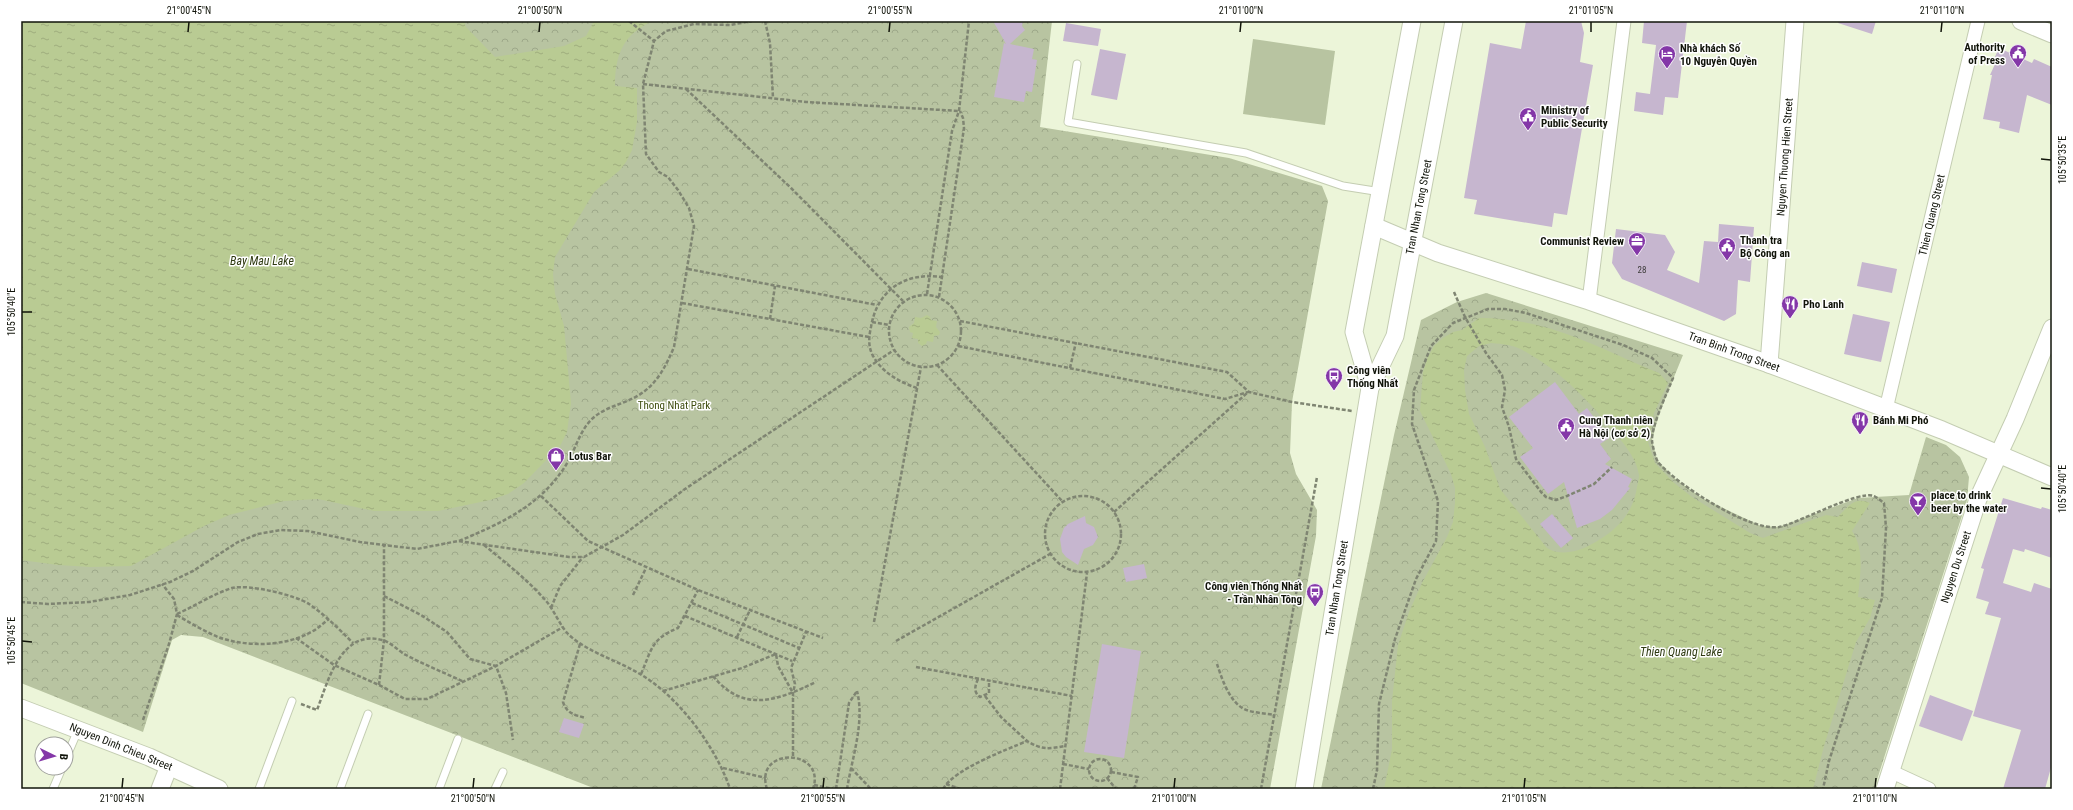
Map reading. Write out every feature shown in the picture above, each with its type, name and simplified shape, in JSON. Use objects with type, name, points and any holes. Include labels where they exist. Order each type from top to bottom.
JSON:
[{"type":"street","name":"Tran Nhan Tong Street","points":[[1370,388],[1354,332],[1412,21]]},
{"type":"street","name":"Tran Nhan Tong Street","points":[[1304,789],[1370,388],[1395,336],[1454,21]]},
{"type":"street","points":[[1589,301],[1624,21]]},
{"type":"street","name":"Nguyen Thuong Hien Street","points":[[1768,364],[1794,21]]},
{"type":"street","name":"Thien Quang Street","points":[[1886,409],[1978,21]]},
{"type":"street","points":[[2021,21],[2046,28]]},
{"type":"street","name":"Tran Binh Trong Street","points":[[1374,226],[1438,253],[1589,301],[1768,364],[1886,409],[2052,477]]},
{"type":"street","name":"Nguyen Du Street","points":[[1885,789],[1978,499],[1999,454],[2052,328]]},
{"type":"street","name":"Nguyen Dinh Chieu Street","points":[[21,708],[169,766],[219,789]]},
{"type":"street","points":[[160,789],[169,766]]},
{"type":"street","points":[[1890,771],[1929,789]]},
{"type":"lane","points":[[1077,64],[1068,122],[1246,153],[1343,186],[1381,192]]},
{"type":"lane","points":[[259,789],[292,700]]},
{"type":"lane","points":[[340,789],[368,714]]},
{"type":"lane","points":[[74,739],[78,730]]},
{"type":"lane","points":[[439,789],[458,739]]},
{"type":"lane","points":[[496,789],[503,772]]},
{"type":"lane","points":[[53,789],[59,776]]},
{"type":"path","points":[[629,21],[654,41]]},
{"type":"path","points":[[21,602],[48,604],[89,602],[130,595],[193,571],[238,542],[258,534],[282,530],[308,531],[384,546],[417,549],[458,541],[515,515],[541,496],[554,484],[567,464],[590,420],[606,408],[639,395],[655,382],[674,347],[694,226],[689,208],[678,190],[668,177],[659,172],[646,154],[643,84],[654,41],[666,31],[694,24],[730,25],[752,21]]},
{"type":"path","points":[[765,21],[770,43],[773,98]]},
{"type":"path","points":[[927,294],[952,131],[959,111],[969,21]]},
{"type":"path","points":[[643,84],[773,98],[959,111]]},
{"type":"path","points":[[685,88],[791,188],[903,301]]},
{"type":"path","points":[[939,297],[964,128],[963,118],[959,111]]},
{"type":"path","points":[[688,269],[877,305]]},
{"type":"path","points":[[917,388],[893,377],[878,362],[872,353],[869,337],[872,322],[880,299],[900,283],[916,277],[941,277]]},
{"type":"path","points":[[770,319],[775,286]]},
{"type":"path","points":[[1454,292],[1465,317],[1486,353],[1502,375],[1505,390],[1502,406],[1509,427],[1516,459],[1541,492],[1546,497],[1556,500],[1562,498],[1594,484],[1612,467]]},
{"type":"path","points":[[927,294],[939,297],[952,307],[960,321],[961,334],[958,346],[953,354],[937,365],[921,367],[910,364],[901,359],[894,350],[889,338],[891,316],[903,301],[918,295],[927,294]]},
{"type":"path","points":[[682,303],[869,337]]},
{"type":"path","points":[[1373,789],[1377,770],[1379,704],[1395,639],[1416,579],[1436,541],[1438,501],[1412,424],[1414,390],[1431,346],[1453,323],[1488,309],[1526,313],[1578,329],[1652,358],[1673,378],[1659,414],[1652,440],[1657,460],[1674,478],[1702,498],[1744,519],[1761,526],[1778,527],[1858,498],[1873,496],[1884,503],[1886,528],[1882,598],[1829,761],[1823,789]]},
{"type":"path","points":[[960,321],[1227,372],[1249,392],[1292,402],[1366,413]]},
{"type":"path","points":[[872,322],[889,325]]},
{"type":"path","points":[[1070,368],[1076,342]]},
{"type":"path","points":[[958,346],[1225,399],[1249,392]]},
{"type":"path","points":[[458,541],[578,558],[584,557],[623,535],[685,489],[894,350]]},
{"type":"path","points":[[937,365],[1062,502]]},
{"type":"path","points":[[874,622],[921,367]]},
{"type":"path","points":[[1114,512],[1249,392]]},
{"type":"path","points":[[1261,789],[1318,477]]},
{"type":"path","points":[[1086,495],[1099,498],[1114,512],[1121,528],[1121,540],[1117,552],[1110,562],[1099,570],[1087,573],[1074,572],[1062,567],[1050,554],[1047,547],[1045,534],[1047,522],[1053,510],[1062,502],[1074,496],[1086,495]]},
{"type":"path","points":[[541,496],[588,541],[698,590],[823,638]]},
{"type":"path","points":[[484,545],[509,565],[551,608],[567,634],[580,644],[641,674],[663,691],[689,717],[723,768],[730,789]]},
{"type":"path","points":[[379,685],[384,640],[384,546]]},
{"type":"path","points":[[896,642],[1050,554]]},
{"type":"path","points":[[551,608],[560,586],[584,557]]},
{"type":"path","points":[[633,595],[646,568]]},
{"type":"path","points":[[1060,789],[1087,573]]},
{"type":"path","points":[[143,720],[169,644],[177,614],[174,599],[162,584]]},
{"type":"path","points":[[177,614],[220,593],[246,586],[276,592],[308,603],[329,619],[353,643]]},
{"type":"path","points":[[641,674],[656,640],[665,633],[678,628],[698,590]]},
{"type":"path","points":[[384,596],[421,615],[447,632],[470,659],[496,666]]},
{"type":"path","points":[[692,602],[799,648]]},
{"type":"path","points":[[737,637],[750,610]]},
{"type":"path","points":[[177,614],[218,637],[242,643],[268,644],[296,638],[311,632],[329,619]]},
{"type":"path","points":[[685,616],[792,661]]},
{"type":"path","points":[[296,638],[334,665],[379,685],[405,699],[427,699],[496,666],[563,627]]},
{"type":"path","points":[[793,756],[793,693],[795,684],[791,668],[792,661],[806,632]]},
{"type":"path","points":[[292,700],[317,710],[334,665],[353,643],[371,639],[384,640],[405,654],[464,682]]},
{"type":"path","points":[[580,644],[563,702],[566,709],[571,714],[586,718]]},
{"type":"path","points":[[663,691],[742,668],[776,654]]},
{"type":"path","points":[[776,654],[778,666],[793,693]]},
{"type":"path","points":[[1217,664],[1222,680],[1235,703],[1245,710],[1274,715]]},
{"type":"path","points":[[496,666],[506,693],[513,740]]},
{"type":"path","points":[[916,667],[978,680],[1072,696]]},
{"type":"path","points":[[713,676],[723,688],[734,696],[749,700],[776,698],[793,693],[816,682]]},
{"type":"path","points":[[978,680],[975,689],[976,694],[980,697],[985,696],[990,689],[989,681]]},
{"type":"path","points":[[836,789],[849,704],[856,691],[859,700],[859,720],[847,789]]},
{"type":"path","points":[[985,696],[1001,717],[1027,741],[1039,748],[1051,749],[1065,746]]},
{"type":"path","points":[[943,789],[946,784],[966,769],[1027,741]]},
{"type":"path","points":[[767,789],[766,778],[768,771],[778,759],[793,756],[807,763],[814,778],[813,787],[833,789]]},
{"type":"path","points":[[1102,759],[1108,762],[1111,772],[1107,778],[1097,780],[1091,776],[1089,769],[1092,762],[1102,759]]},
{"type":"path","points":[[1063,764],[1089,769]]},
{"type":"path","points":[[851,767],[872,789]]},
{"type":"path","points":[[723,768],[766,778]]},
{"type":"path","points":[[1111,772],[1138,777],[1134,789]]},
{"type":"path","points":[[1107,778],[1116,789]]},
{"type":"path","points":[[946,784],[960,789]]},
{"type":"green space","name":"Thong Nhat Park","points":[[21,21],[1052,21],[1040,127],[1229,158],[1322,186],[1328,201],[1292,402],[1290,453],[1296,474],[1317,510],[1316,536],[1270,789],[596,789],[203,637],[181,635],[172,640],[143,732],[21,683]]},
{"type":"green space","points":[[1253,39],[1335,51],[1325,125],[1243,114]]},
{"type":"green space","name":"Thien Quang Lake","points":[[1486,293],[1683,355],[1659,414],[1652,440],[1657,460],[1674,478],[1702,498],[1761,526],[1779,527],[1858,498],[1909,495],[1926,437],[1946,445],[1960,457],[1969,477],[1967,500],[1874,789],[1321,789],[1394,435],[1421,320],[1457,302]]},
{"type":"water","name":"Bay Mau Lake","points":[[21,21],[464,21],[466,27],[495,57],[564,46],[586,36],[594,21],[653,21],[634,32],[628,39],[619,55],[615,75],[615,86],[637,88],[637,122],[632,150],[620,170],[594,192],[555,257],[553,274],[555,294],[564,326],[571,403],[567,432],[560,446],[524,483],[508,494],[490,500],[438,511],[374,511],[318,499],[284,501],[229,515],[204,526],[131,566],[90,567],[58,565],[21,560]]},
{"type":"water","points":[[927,315],[931,320],[937,321],[936,327],[940,332],[939,335],[934,336],[933,342],[927,341],[926,344],[922,346],[918,343],[918,339],[912,338],[913,333],[910,332],[909,327],[914,323],[915,317],[921,318]]},
{"type":"water","name":"Thien Quang Lake","points":[[1479,318],[1504,319],[1528,323],[1593,344],[1659,373],[1668,383],[1654,413],[1648,442],[1655,463],[1673,482],[1692,497],[1750,533],[1763,538],[1826,515],[1838,517],[1856,501],[1865,501],[1870,503],[1852,531],[1859,546],[1861,563],[1858,597],[1875,600],[1870,618],[1856,642],[1824,746],[1813,789],[1384,789],[1392,749],[1392,701],[1398,645],[1409,612],[1422,583],[1447,537],[1453,522],[1455,503],[1455,488],[1451,474],[1420,411],[1423,372],[1428,357],[1434,346],[1453,332],[1462,330]],"holes":[[[1491,343],[1509,345],[1518,348],[1562,377],[1583,396],[1602,417],[1632,455],[1639,475],[1635,497],[1627,514],[1621,522],[1599,540],[1585,547],[1568,552],[1557,552],[1547,548],[1500,489],[1485,447],[1469,414],[1465,390],[1464,370],[1467,356],[1479,346]]]},
{"type":"building","points":[[993,21],[1023,21],[1022,26],[1025,30],[1010,44],[1034,49],[1032,59],[1037,60],[1032,92],[1026,91],[1024,102],[994,97],[1004,43],[1006,44]]},
{"type":"building","name":"Ministry of Public Security","points":[[1526,21],[1581,21],[1584,33],[1580,62],[1593,65],[1567,215],[1554,213],[1552,227],[1474,214],[1477,200],[1464,198],[1490,43],[1521,49]]},
{"type":"building","name":"Nhà khách Số 10 Nguyễn Quyền","points":[[1644,21],[1687,21],[1678,98],[1665,97],[1663,115],[1634,111],[1636,92],[1650,94],[1656,45],[1642,43]]},
{"type":"building","points":[[1839,21],[1876,21],[1872,34],[1838,23]]},
{"type":"building","points":[[1066,23],[1101,29],[1098,46],[1063,41]]},
{"type":"building","points":[[1999,48],[2032,63],[2034,59],[2052,67],[2052,105],[2027,95],[2019,133],[1999,128],[2000,122],[1983,119],[1992,75],[1990,75],[1996,62],[1993,61]]},
{"type":"building","points":[[1100,49],[1126,54],[1117,100],[1091,95]]},
{"type":"building","points":[[1719,224],[1754,227],[1750,282],[1738,280],[1736,314],[1724,321],[1622,279],[1612,263],[1616,229],[1665,235],[1675,252],[1667,270],[1699,283],[1704,241],[1718,242]]},
{"type":"building","points":[[1862,262],[1897,269],[1892,293],[1857,286]]},
{"type":"building","points":[[1853,314],[1890,322],[1881,362],[1844,354]]},
{"type":"building","name":"Cung Thanh niên Hà Nội (cơ sở 2)","points":[[1555,382],[1579,414],[1587,408],[1609,438],[1600,444],[1611,459],[1605,464],[1632,479],[1628,487],[1630,488],[1612,510],[1600,519],[1577,528],[1564,482],[1548,494],[1520,457],[1533,448],[1509,417]]},
{"type":"building","points":[[2003,498],[2041,509],[2042,507],[2052,510],[2052,558],[2025,549],[2024,552],[2013,549],[2003,583],[2031,592],[2034,583],[2052,589],[2052,764],[2045,789],[2003,789],[2021,730],[1973,716],[2001,618],[1985,614],[1989,602],[1976,598],[1984,569],[1981,568]]},
{"type":"building","points":[[1552,514],[1573,538],[1561,548],[1540,524]]},
{"type":"building","points":[[1085,516],[1086,523],[1094,527],[1098,537],[1093,545],[1084,549],[1078,565],[1066,557],[1062,552],[1060,539],[1064,528],[1068,524]]},
{"type":"building","points":[[1144,564],[1147,578],[1126,582],[1123,568]]},
{"type":"building","points":[[1102,644],[1141,651],[1124,758],[1084,752]]},
{"type":"building","points":[[1930,695],[1973,711],[1962,741],[1919,726]]},
{"type":"building","points":[[564,718],[584,724],[579,738],[559,732]]},
{"type":"place","name":"Authority of Press","points":[[2018,68]]},
{"type":"place","name":"Nhà khách Số 10 Nguyễn Quyền","points":[[1667,69]]},
{"type":"place","name":"Ministry of Public Security","points":[[1528,131]]},
{"type":"place","name":"Communist Review","points":[[1637,256]]},
{"type":"place","name":"Thanh tra Bộ Công an","points":[[1727,261]]},
{"type":"place","name":"Pho Lanh","points":[[1790,319]]},
{"type":"place","name":"Công viên Thống Nhất","points":[[1334,391]]},
{"type":"place","name":"Bánh Mi Phó","points":[[1860,435]]},
{"type":"place","name":"Cung Thanh niên Hà Nội (cơ sở 2)","points":[[1566,441]]},
{"type":"place","name":"Lotus Bar","points":[[556,471]]},
{"type":"place","name":"place to drink beer by the water","points":[[1918,516]]},
{"type":"place","name":"Công viên Thống Nhất - Trần Nhân Tông","points":[[1315,607]]}]
